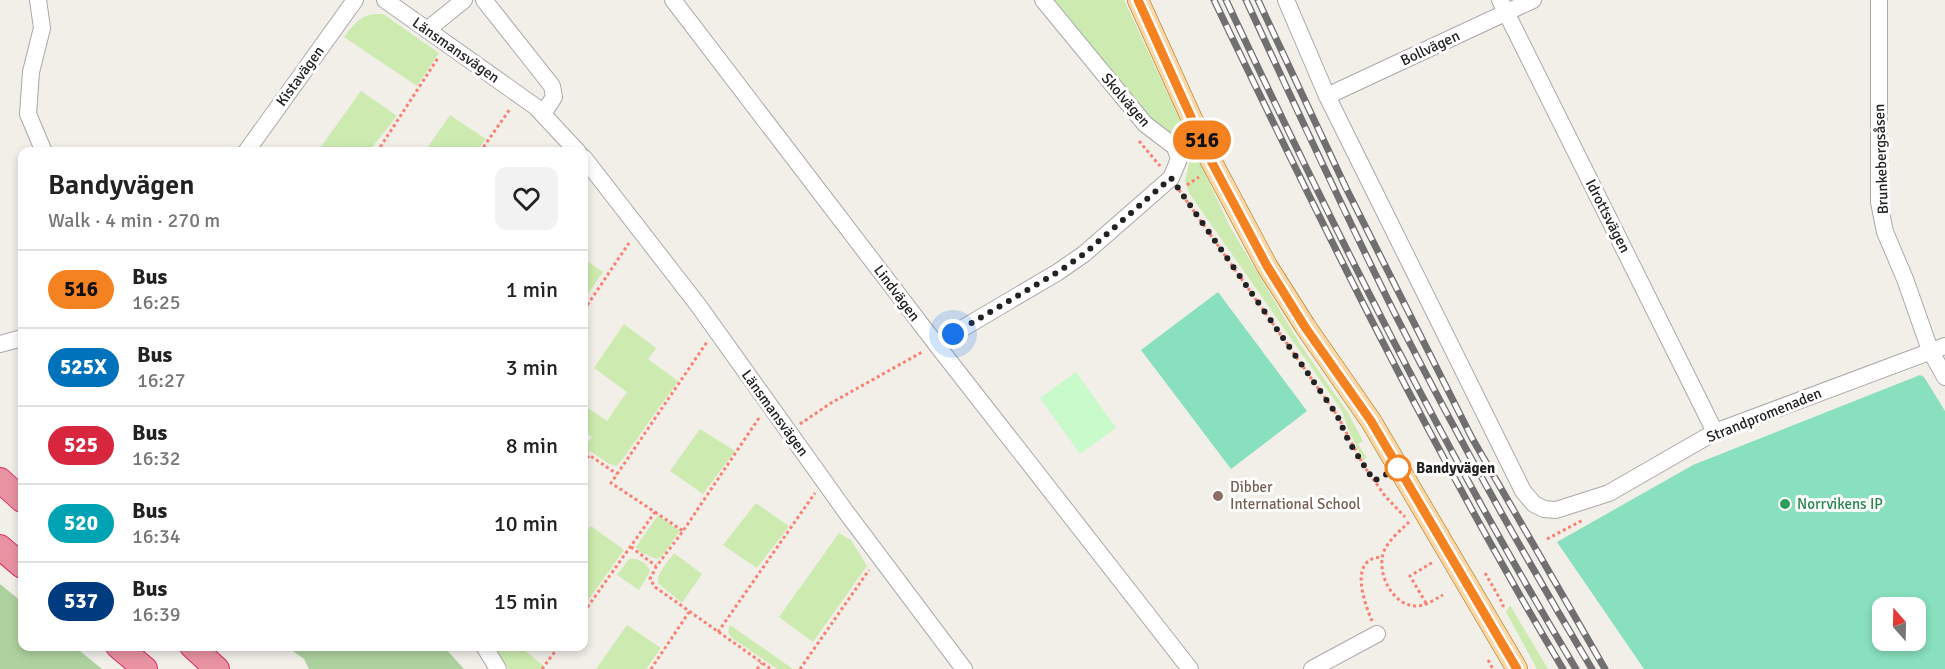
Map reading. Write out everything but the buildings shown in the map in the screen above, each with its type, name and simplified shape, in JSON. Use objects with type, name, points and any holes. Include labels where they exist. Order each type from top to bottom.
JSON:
[{"type":"highway","points":[[0,480],[18,496]]},
{"type":"highway","points":[[0,548],[18,563]]},
{"type":"highway","points":[[124,651],[145,669]]},
{"type":"highway","points":[[197,651],[217,669]]},
{"type":"main road","points":[[1138,0],[1210,159],[1267,266],[1305,327],[1371,421],[1517,669]]},
{"type":"street","points":[[38,0],[42,28],[31,72],[28,114],[42,147]]},
{"type":"street","name":"Kistavägen","points":[[250,147],[355,0]]},
{"type":"street","name":"Länsmansvägen","points":[[385,0],[520,95],[543,114],[573,147]]},
{"type":"street","points":[[427,30],[464,0]]},
{"type":"street","points":[[484,0],[552,87],[554,97],[543,114]]},
{"type":"street","name":"Lindvägen","points":[[673,0],[936,344],[1190,669]]},
{"type":"street","name":"Skolvägen","points":[[1043,0],[1145,124],[1175,147],[1179,159],[1171,178]]},
{"type":"street","points":[[1286,0],[1327,96]]},
{"type":"street","name":"Bollvägen","points":[[1327,96],[1503,6],[1533,0]]},
{"type":"street","name":"Brunkebergsåsen","points":[[1879,0],[1879,202],[1885,232],[1937,348],[1945,377]]},
{"type":"street","name":"Idrottsvägen","points":[[1503,6],[1715,432]]},
{"type":"street","name":"Strandpromenaden","points":[[1327,96],[1523,491],[1534,504],[1544,509],[1556,510],[1609,493],[1715,432],[1937,348]]},
{"type":"street","name":"Länsmansvägen","points":[[588,163],[716,330],[823,481],[964,669]]},
{"type":"street","points":[[936,344],[1058,272],[1084,254],[1171,178]]},
{"type":"street","points":[[0,344],[18,339]]},
{"type":"street","points":[[1312,669],[1377,634]]},
{"type":"street","points":[[486,651],[498,669]]},
{"type":"path","points":[[380,147],[447,43]]},
{"type":"path","points":[[484,147],[520,95]]},
{"type":"path","points":[[1171,178],[1337,415],[1349,442],[1364,466],[1385,496],[1409,522],[1389,543],[1382,557],[1382,571],[1389,588],[1400,600],[1413,606],[1421,606],[1443,595]]},
{"type":"path","points":[[588,304],[639,229]]},
{"type":"path","points":[[683,531],[611,483],[716,330]]},
{"type":"path","points":[[788,432],[831,403],[936,344]]},
{"type":"path","points":[[769,404],[650,579],[654,587],[771,669]]},
{"type":"path","points":[[588,458],[590,455],[617,474]]},
{"type":"path","points":[[1364,466],[1372,459]]},
{"type":"path","points":[[718,632],[823,481]]},
{"type":"path","points":[[588,606],[655,512]]},
{"type":"path","points":[[631,547],[656,567]]},
{"type":"path","points":[[800,669],[879,556]]},
{"type":"path","points":[[1377,634],[1365,604],[1361,582],[1362,570],[1366,562],[1382,557]]},
{"type":"path","points":[[1426,603],[1410,576],[1433,562]]},
{"type":"path","points":[[1485,573],[1500,599]]},
{"type":"path","points":[[651,669],[689,612]]},
{"type":"path","points":[[542,669],[555,651]]},
{"type":"path","points":[[757,669],[762,663]]},
{"type":"green space","points":[[1052,0],[1124,0],[1229,225],[1300,344],[1348,413],[1363,441],[1358,444],[1367,458],[1363,460],[1342,411],[1189,193],[1185,181],[1189,164],[1184,147],[1151,119]]},
{"type":"green space","points":[[373,14],[383,14],[439,53],[417,86],[344,37],[360,20]]},
{"type":"green space","points":[[361,91],[397,116],[372,147],[321,147]]},
{"type":"green space","points":[[450,115],[486,139],[480,147],[428,147]]},
{"type":"green space","points":[[588,262],[603,272],[588,294]]},
{"type":"green space","points":[[1218,292],[1307,411],[1231,469],[1141,350]]},
{"type":"green space","points":[[624,324],[656,348],[648,359],[678,381],[616,466],[590,451],[588,453],[588,442],[592,437],[588,434],[588,408],[607,421],[627,392],[594,368]]},
{"type":"green space","points":[[1076,372],[1116,428],[1080,454],[1040,398]]},
{"type":"green space","name":"Norrvikens IP","points":[[1920,375],[1924,377],[1945,411],[1945,669],[1644,669],[1557,542],[1693,465]]},
{"type":"green space","points":[[700,429],[735,451],[703,494],[670,471]]},
{"type":"green space","points":[[756,503],[789,526],[757,568],[723,545]]},
{"type":"green space","points":[[658,515],[680,531],[662,556],[657,559],[640,552],[636,547]]},
{"type":"green space","points":[[591,526],[624,550],[588,600],[588,530]]},
{"type":"green space","points":[[839,533],[851,540],[867,566],[813,642],[779,617]]},
{"type":"green space","points":[[674,553],[702,574],[682,603],[658,583],[661,571]]},
{"type":"green space","points":[[629,559],[642,562],[650,571],[639,590],[617,575]]},
{"type":"green space","points":[[0,584],[18,599],[18,651],[80,651],[102,669],[0,669]]},
{"type":"green space","points":[[1510,605],[1548,669],[1537,669],[1506,612]]},
{"type":"green space","points":[[627,625],[661,648],[646,669],[596,669]]},
{"type":"green space","points":[[730,625],[793,669],[777,669],[732,638],[728,632]]},
{"type":"green space","points":[[293,651],[448,651],[464,669],[309,669],[304,659]]},
{"type":"green space","points":[[497,651],[525,651],[544,666],[541,669],[509,669]]},
{"type":"railway","points":[[1214,0],[1381,339],[1469,505],[1563,669]]},
{"type":"railway","points":[[1226,0],[1392,339],[1436,423],[1576,669]]},
{"type":"railway","points":[[1246,0],[1419,361],[1491,494],[1592,669]]},
{"type":"railway","points":[[1258,0],[1346,188],[1472,438],[1605,669]]},
{"type":"bus line","name":"516","points":[[1138,0],[1210,159],[1267,266],[1305,327],[1371,421],[1517,669]]},
{"type":"place","name":"Bandyvägen","points":[[1398,468]]},
{"type":"place","name":"Dibber International School","points":[[1218,496]]},
{"type":"place","name":"Norrvikens IP","points":[[1785,504]]},
{"type":"route","points":[[953,334],[1058,272],[1084,254],[1171,178],[1337,415],[1349,442],[1374,481],[1398,468]]}]
